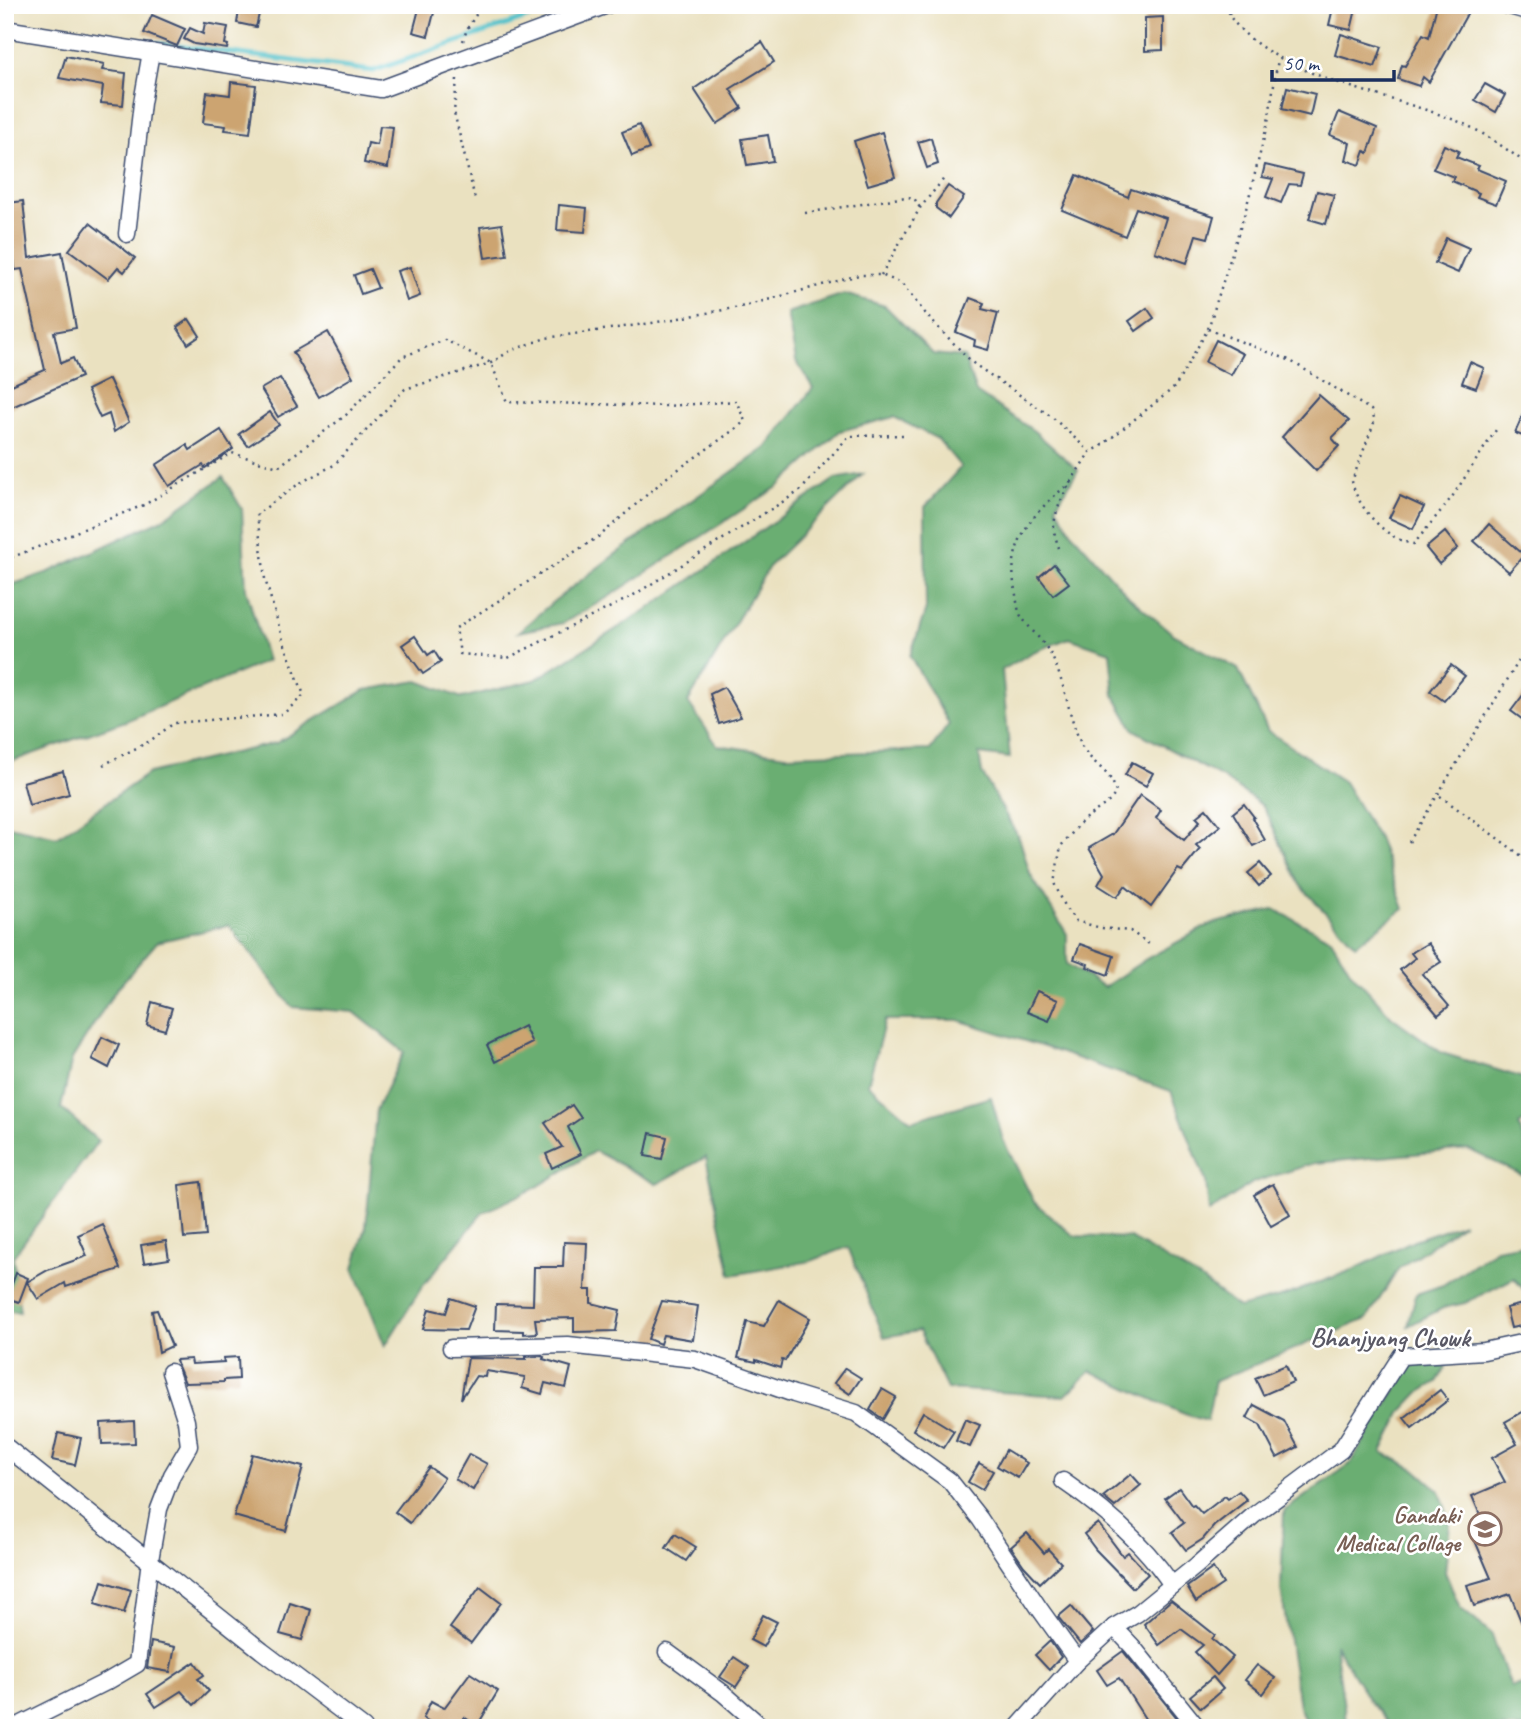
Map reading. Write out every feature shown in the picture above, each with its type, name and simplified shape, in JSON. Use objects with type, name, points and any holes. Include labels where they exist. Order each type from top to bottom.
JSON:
[{"type":"street","points":[[5,29],[381,89],[607,5]]},
{"type":"street","points":[[1506,5],[1530,12]]},
{"type":"street","points":[[127,234],[142,103],[151,52]]},
{"type":"street","points":[[1017,1728],[1077,1661],[1114,1627],[1138,1613],[1254,1515],[1341,1450],[1401,1356],[1484,1351],[1530,1341]]},
{"type":"street","points":[[452,1348],[568,1345],[695,1359],[856,1413],[950,1481],[1077,1661]]},
{"type":"street","points":[[14,1728],[137,1664],[149,1560],[159,1509],[172,1475],[190,1446],[186,1421],[170,1372]]},
{"type":"street","points":[[5,1446],[262,1651],[364,1728]]},
{"type":"street","points":[[1063,1481],[1093,1501],[1122,1526],[1172,1585]]},
{"type":"street","points":[[1114,1627],[1198,1728]]},
{"type":"street","points":[[667,1652],[723,1693],[763,1728]]},
{"type":"path","points":[[467,29],[482,5]]},
{"type":"path","points":[[1230,5],[1228,15],[1237,28],[1278,58],[1364,92],[1454,119],[1501,145],[1530,166]]},
{"type":"path","points":[[1059,548],[1054,529],[1056,516],[1071,482],[1090,452],[1100,447],[1175,387],[1208,329],[1247,209],[1268,122],[1278,58]]},
{"type":"path","points":[[458,60],[454,112],[475,199]]},
{"type":"path","points":[[881,275],[920,208],[946,176]]},
{"type":"path","points":[[805,213],[906,197],[914,198],[920,208]]},
{"type":"path","points":[[103,765],[150,741],[174,723],[283,714],[304,695],[265,579],[257,514],[300,483],[334,465],[405,389],[491,363],[510,351],[546,338],[745,306],[859,275],[881,275],[901,283],[929,318],[974,364],[1052,417],[1090,452]]},
{"type":"path","points":[[1208,329],[1289,360],[1371,410],[1375,420],[1352,481],[1354,491],[1377,522],[1406,543],[1414,544],[1442,511],[1496,430]]},
{"type":"path","points":[[5,560],[144,505],[232,453],[278,467],[346,415],[401,357],[445,340],[491,363],[507,402],[666,407],[736,401],[745,421],[666,478],[601,535],[456,628],[460,654],[508,658],[629,598],[800,491],[849,436],[903,435]]},
{"type":"path","points":[[1071,482],[1050,499],[1025,529],[1015,550],[1012,570],[1020,614],[1052,655],[1065,687],[1073,724],[1083,749],[1114,783],[1116,793],[1110,801],[1083,820],[1061,845],[1054,883],[1067,910],[1076,921],[1101,928],[1130,931],[1152,946]]},
{"type":"path","points":[[1409,842],[1520,659],[1530,649]]},
{"type":"path","points":[[1439,796],[1530,862]]},
{"type":"green space","points":[[844,294],[885,306],[933,354],[964,357],[976,392],[1034,431],[1078,470],[1056,506],[1073,534],[1129,597],[1173,634],[1238,669],[1268,731],[1344,782],[1379,840],[1404,909],[1355,945],[1300,885],[1263,806],[1221,777],[1134,730],[1114,695],[1110,652],[1069,638],[1033,652],[1002,670],[1010,758],[979,754],[982,773],[1020,840],[1030,874],[1067,934],[1067,964],[1104,987],[1146,959],[1211,924],[1274,909],[1331,939],[1351,972],[1392,1017],[1442,1053],[1530,1080],[1530,1118],[1519,1125],[1530,1162],[1530,1179],[1468,1149],[1315,1163],[1254,1182],[1209,1212],[1206,1182],[1171,1091],[958,1020],[885,1020],[868,1084],[911,1121],[991,1097],[1003,1140],[1034,1202],[1074,1236],[1130,1238],[1200,1279],[1239,1308],[1284,1296],[1355,1269],[1414,1240],[1464,1223],[1399,1268],[1367,1319],[1215,1381],[1207,1421],[1184,1414],[1091,1371],[1065,1396],[947,1389],[919,1331],[884,1337],[848,1247],[811,1261],[731,1275],[706,1157],[657,1184],[595,1151],[537,1187],[482,1213],[422,1287],[385,1346],[354,1268],[366,1227],[376,1110],[404,1052],[354,1012],[292,1007],[229,925],[157,942],[115,991],[72,1059],[61,1108],[98,1141],[13,1257],[20,1312],[5,1310],[5,825],[57,837],[149,773],[276,743],[365,690],[418,681],[462,698],[535,680],[651,607],[835,479],[863,474],[770,565],[688,702],[717,745],[786,755],[930,750],[949,724],[910,656],[926,609],[925,507],[961,467],[938,439],[894,417],[840,431],[779,486],[607,598],[563,623],[518,632],[617,553],[766,448],[813,388],[796,361],[787,313]]},
{"type":"green space","points":[[223,477],[242,509],[246,589],[267,661],[128,720],[7,763],[5,766],[5,587],[49,572],[163,519]]},
{"type":"green space","points":[[1530,1243],[1530,1297],[1514,1278],[1465,1303],[1443,1308],[1408,1326],[1416,1294],[1443,1285],[1496,1249]]},
{"type":"green space","points":[[1435,1360],[1446,1367],[1437,1382],[1420,1392],[1402,1411],[1382,1452],[1415,1469],[1440,1491],[1450,1523],[1445,1572],[1460,1608],[1491,1633],[1511,1687],[1530,1682],[1530,1728],[1392,1728],[1370,1702],[1335,1644],[1347,1728],[1308,1728],[1299,1706],[1281,1589],[1284,1511],[1350,1464],[1410,1366]]},
{"type":"building","points":[[240,5],[261,5],[256,27],[237,23]]},
{"type":"building","points":[[420,5],[436,5],[428,36],[413,32]]},
{"type":"building","points":[[1343,5],[1357,5],[1351,30],[1329,25],[1333,8],[1342,10]]},
{"type":"building","points":[[1437,5],[1472,5],[1429,82],[1423,77],[1419,86],[1398,79],[1402,65],[1405,66],[1423,34],[1429,37]]},
{"type":"building","points":[[152,15],[185,29],[177,46],[144,33]]},
{"type":"building","points":[[1163,17],[1163,50],[1145,51],[1145,18]]},
{"type":"building","points":[[205,23],[228,27],[225,44],[228,45],[227,49],[194,44],[184,39],[190,28],[203,34]]},
{"type":"building","points":[[1341,34],[1382,47],[1375,67],[1335,55]]},
{"type":"building","points":[[762,42],[774,62],[730,89],[742,108],[717,124],[694,89]]},
{"type":"building","points":[[66,56],[104,64],[102,70],[126,73],[123,105],[101,103],[103,86],[59,78]]},
{"type":"building","points":[[231,82],[256,85],[250,133],[225,130],[226,126],[203,123],[207,92],[230,95]]},
{"type":"building","points":[[1485,84],[1505,95],[1496,112],[1475,100]]},
{"type":"building","points":[[1287,87],[1315,94],[1310,116],[1282,109]]},
{"type":"building","points":[[1339,112],[1377,128],[1368,153],[1365,151],[1360,165],[1346,160],[1350,143],[1330,135]]},
{"type":"building","points":[[639,125],[649,149],[632,156],[622,132]]},
{"type":"building","points":[[380,126],[393,127],[388,168],[364,163],[368,143],[377,145]]},
{"type":"building","points":[[882,132],[895,177],[868,185],[854,141]]},
{"type":"building","points":[[768,135],[773,161],[747,165],[742,139]]},
{"type":"building","points":[[931,138],[938,164],[927,168],[918,142]]},
{"type":"building","points":[[1444,145],[1459,151],[1456,157],[1506,181],[1496,204],[1477,197],[1479,193],[1452,181],[1454,177],[1433,169]]},
{"type":"building","points":[[1265,165],[1303,174],[1300,185],[1289,184],[1281,203],[1266,197],[1273,179],[1262,177]]},
{"type":"building","points":[[1077,175],[1128,197],[1131,189],[1214,216],[1208,238],[1196,235],[1187,263],[1155,252],[1166,218],[1136,208],[1125,236],[1062,210]]},
{"type":"building","points":[[948,186],[964,197],[949,218],[936,208],[936,203]]},
{"type":"building","points":[[1317,191],[1334,195],[1326,224],[1309,219]]},
{"type":"building","points":[[23,201],[29,258],[62,252],[76,328],[54,332],[61,363],[73,358],[81,377],[5,410],[5,388],[45,370],[22,269],[15,270],[9,203]]},
{"type":"building","points":[[559,205],[587,208],[585,232],[557,230]]},
{"type":"building","points":[[90,223],[135,258],[124,272],[118,267],[108,279],[69,250]]},
{"type":"building","points":[[502,224],[507,255],[485,258],[480,227]]},
{"type":"building","points":[[1446,238],[1469,248],[1458,273],[1435,263]]},
{"type":"building","points":[[410,267],[420,296],[407,301],[397,271]]},
{"type":"building","points":[[370,269],[378,288],[361,294],[354,275]]},
{"type":"building","points":[[970,298],[984,303],[982,309],[998,313],[988,350],[974,346],[975,340],[956,332]]},
{"type":"building","points":[[1147,308],[1154,318],[1136,331],[1129,321]]},
{"type":"building","points":[[189,319],[200,336],[188,344],[177,327]]},
{"type":"building","points":[[328,332],[353,377],[319,397],[293,352]]},
{"type":"building","points":[[1216,340],[1243,354],[1231,375],[1205,362]]},
{"type":"building","points":[[1470,362],[1484,368],[1476,388],[1462,383]]},
{"type":"building","points":[[280,378],[297,406],[278,417],[261,389]]},
{"type":"building","points":[[109,379],[129,422],[114,432],[109,414],[100,418],[87,390]]},
{"type":"building","points":[[1319,395],[1349,421],[1332,438],[1339,446],[1316,471],[1282,437]]},
{"type":"building","points":[[1530,398],[1530,439],[1515,433]]},
{"type":"building","points":[[270,412],[279,425],[248,446],[239,434]]},
{"type":"building","points":[[221,430],[233,449],[205,468],[203,465],[169,486],[156,465],[187,445],[190,450]]},
{"type":"building","points":[[1400,496],[1424,507],[1413,529],[1389,518]]},
{"type":"building","points":[[1489,524],[1524,555],[1509,572],[1474,541]]},
{"type":"building","points":[[1445,532],[1458,548],[1439,564],[1426,548]]},
{"type":"building","points":[[1054,564],[1069,583],[1053,595],[1039,577]]},
{"type":"building","points":[[415,636],[428,655],[434,651],[441,662],[423,674],[402,645]]},
{"type":"building","points":[[1451,665],[1465,676],[1444,701],[1430,691]]},
{"type":"building","points":[[1530,686],[1530,725],[1511,711]]},
{"type":"building","points":[[724,687],[741,717],[719,724],[710,694]]},
{"type":"building","points":[[1132,762],[1153,773],[1146,786],[1125,775]]},
{"type":"building","points":[[63,771],[69,794],[29,805],[23,782]]},
{"type":"building","points":[[1140,795],[1161,810],[1156,818],[1184,840],[1200,821],[1196,817],[1206,809],[1220,826],[1196,845],[1200,849],[1182,871],[1178,869],[1151,907],[1125,886],[1117,897],[1098,885],[1104,874],[1089,848],[1113,834]]},
{"type":"building","points":[[1244,804],[1265,840],[1253,846],[1233,813]]},
{"type":"building","points":[[1260,863],[1271,876],[1259,886],[1248,873]]},
{"type":"building","points":[[1428,943],[1441,962],[1422,974],[1449,1006],[1438,1015],[1400,970],[1415,958],[1411,953]]},
{"type":"building","points":[[1080,944],[1114,956],[1108,975],[1074,959]]},
{"type":"building","points":[[1037,991],[1058,1000],[1049,1021],[1027,1012]]},
{"type":"building","points":[[152,1002],[172,1008],[165,1030],[147,1025]]},
{"type":"building","points":[[524,1026],[532,1043],[495,1062],[487,1045]]},
{"type":"building","points":[[102,1037],[119,1045],[109,1068],[92,1059]]},
{"type":"building","points":[[572,1105],[581,1118],[568,1127],[581,1154],[552,1168],[546,1154],[562,1147],[545,1123]]},
{"type":"building","points":[[650,1133],[667,1137],[662,1159],[645,1156]]},
{"type":"building","points":[[201,1182],[206,1236],[184,1238],[179,1185]]},
{"type":"building","points":[[1273,1184],[1290,1215],[1271,1226],[1254,1195]]},
{"type":"building","points":[[102,1224],[120,1269],[66,1287],[65,1283],[38,1299],[27,1282],[48,1270],[87,1256],[78,1235]]},
{"type":"building","points":[[166,1241],[169,1259],[144,1263],[141,1245]]},
{"type":"building","points":[[564,1242],[587,1243],[585,1290],[591,1290],[591,1303],[620,1310],[616,1331],[574,1332],[574,1318],[535,1319],[537,1333],[495,1330],[496,1304],[533,1305],[534,1267],[563,1267]]},
{"type":"building","points":[[16,1273],[28,1278],[19,1302],[7,1298]]},
{"type":"building","points":[[451,1298],[475,1306],[466,1330],[423,1329],[429,1309],[446,1313]]},
{"type":"building","points":[[779,1300],[810,1318],[785,1361],[782,1360],[780,1368],[756,1360],[738,1358],[747,1322],[764,1326]]},
{"type":"building","points":[[662,1301],[698,1306],[693,1340],[663,1335],[660,1344],[648,1339]]},
{"type":"building","points":[[1527,1303],[1530,1324],[1511,1328],[1506,1308]]},
{"type":"building","points":[[157,1310],[172,1346],[159,1352],[152,1311]]},
{"type":"building","points":[[541,1356],[543,1359],[571,1367],[566,1388],[545,1383],[542,1394],[522,1388],[525,1377],[486,1371],[485,1377],[476,1376],[461,1399],[468,1358],[526,1359]]},
{"type":"building","points":[[238,1357],[239,1379],[224,1382],[185,1383],[176,1360],[191,1359],[192,1364],[224,1362],[223,1358]]},
{"type":"building","points":[[1286,1365],[1293,1382],[1263,1395],[1255,1378]]},
{"type":"building","points":[[845,1368],[861,1378],[850,1394],[834,1383]]},
{"type":"building","points":[[882,1389],[896,1397],[883,1419],[870,1410]]},
{"type":"building","points":[[1440,1390],[1448,1400],[1412,1428],[1404,1418]]},
{"type":"building","points":[[1254,1405],[1284,1421],[1298,1447],[1277,1458],[1260,1425],[1247,1418]]},
{"type":"building","points":[[1530,1408],[1529,1641],[1510,1594],[1474,1606],[1467,1585],[1491,1578],[1473,1536],[1487,1531],[1472,1496],[1505,1482],[1492,1458],[1517,1444],[1505,1422]]},
{"type":"building","points":[[923,1412],[954,1431],[943,1448],[913,1430]]},
{"type":"building","points":[[965,1419],[980,1425],[970,1447],[956,1441]]},
{"type":"building","points":[[134,1421],[135,1443],[102,1444],[101,1423]]},
{"type":"building","points":[[58,1433],[81,1438],[75,1465],[52,1460]]},
{"type":"building","points":[[1006,1450],[1027,1463],[1018,1478],[997,1466]]},
{"type":"building","points":[[252,1454],[303,1467],[286,1531],[234,1516]]},
{"type":"building","points":[[469,1454],[487,1464],[473,1490],[455,1479]]},
{"type":"building","points":[[979,1463],[993,1471],[982,1490],[968,1482]]},
{"type":"building","points":[[429,1467],[444,1478],[410,1523],[395,1512]]},
{"type":"building","points":[[1131,1474],[1141,1485],[1115,1507],[1103,1497]]},
{"type":"building","points":[[1179,1488],[1192,1506],[1202,1514],[1225,1496],[1228,1499],[1239,1491],[1247,1500],[1214,1526],[1203,1539],[1186,1550],[1172,1532],[1184,1523],[1165,1498]]},
{"type":"building","points":[[1098,1523],[1123,1556],[1128,1552],[1148,1574],[1133,1588],[1084,1534]]},
{"type":"building","points":[[1027,1533],[1044,1553],[1048,1549],[1061,1563],[1040,1583],[1011,1547]]},
{"type":"building","points":[[675,1534],[696,1547],[686,1561],[666,1548]]},
{"type":"building","points":[[1213,1568],[1223,1584],[1196,1602],[1187,1587]]},
{"type":"building","points":[[102,1581],[131,1590],[124,1613],[95,1604]]},
{"type":"building","points":[[480,1587],[501,1603],[471,1643],[450,1628]]},
{"type":"building","points":[[1171,1600],[1215,1635],[1212,1639],[1233,1657],[1217,1675],[1195,1652],[1203,1645],[1181,1629],[1159,1645],[1144,1624]]},
{"type":"building","points":[[290,1603],[311,1610],[302,1640],[280,1634]]},
{"type":"building","points":[[1071,1606],[1093,1632],[1080,1644],[1058,1617]]},
{"type":"building","points":[[763,1615],[777,1622],[763,1647],[750,1640]]},
{"type":"building","points":[[1050,1641],[1061,1657],[1049,1670],[1035,1655]]},
{"type":"building","points":[[151,1642],[175,1647],[170,1672],[147,1668]]},
{"type":"building","points":[[1123,1651],[1178,1719],[1167,1728],[1151,1728],[1119,1678],[1107,1685],[1097,1670]]},
{"type":"building","points":[[734,1657],[749,1667],[736,1687],[720,1677]]},
{"type":"building","points":[[195,1662],[204,1675],[198,1679],[209,1691],[194,1705],[181,1691],[156,1707],[147,1694]]},
{"type":"building","points":[[1257,1665],[1275,1678],[1263,1694],[1245,1680]]},
{"type":"building","points":[[470,1673],[498,1691],[477,1726],[464,1717],[458,1728],[440,1728],[423,1718],[431,1701],[444,1708]]},
{"type":"building","points":[[1213,1677],[1223,1689],[1201,1708],[1190,1696]]},
{"type":"waterway","points":[[85,34],[373,71],[564,5]]},
{"type":"place","name":"Gandaki Medical Collage","points":[[1485,1529]]},
{"type":"district","name":"Bhanjyang Chowk","points":[[1390,1337]]}]
